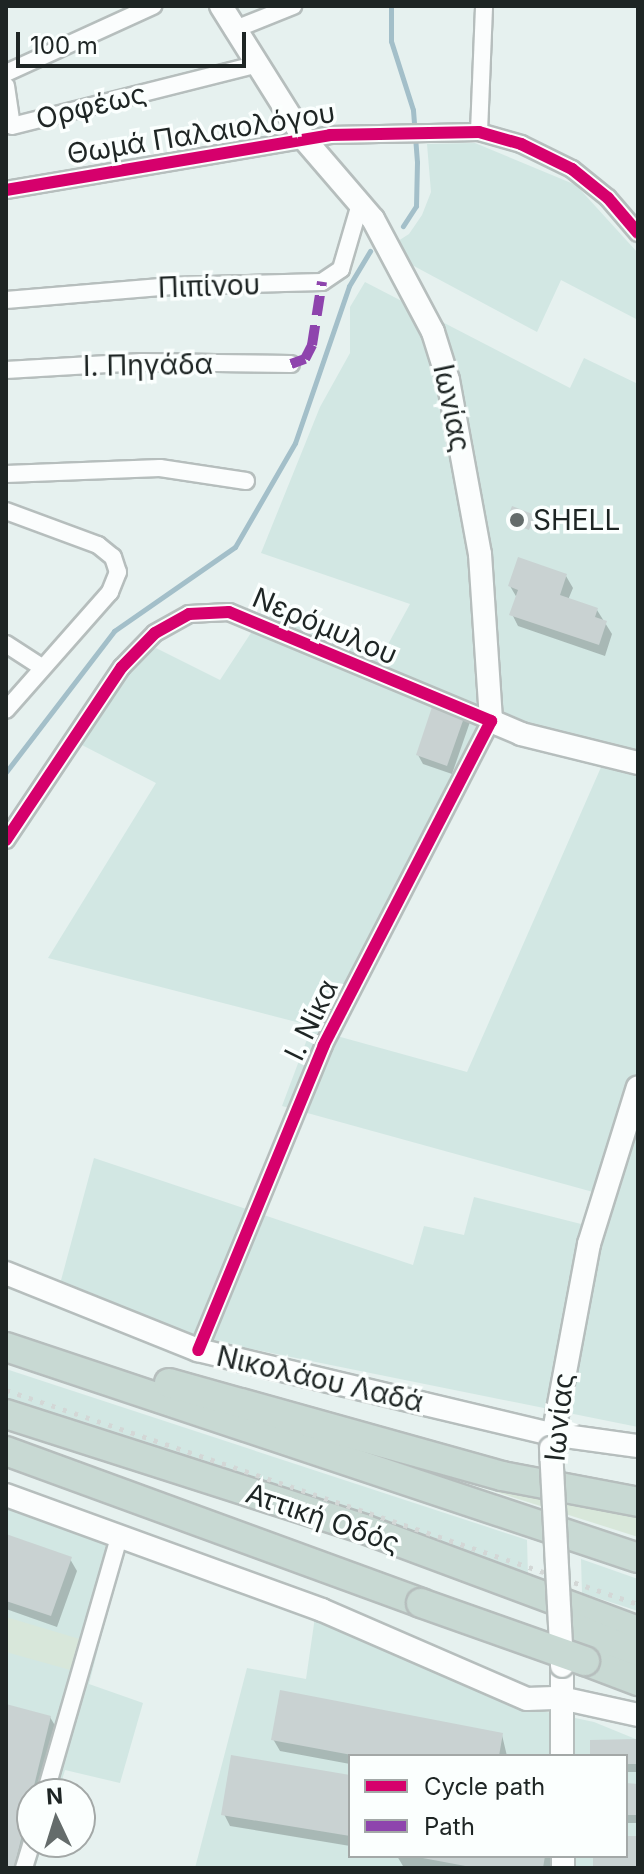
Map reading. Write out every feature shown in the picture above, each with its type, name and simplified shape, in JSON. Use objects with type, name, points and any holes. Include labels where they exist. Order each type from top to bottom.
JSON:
[{"type":"highway","points":[[6,1347],[638,1558]]},
{"type":"highway","points":[[42,1359],[207,1393],[502,1476],[638,1502]]},
{"type":"highway","name":"Αττική Οδός","points":[[6,1414],[364,1529],[490,1580],[638,1631]]},
{"type":"highway","points":[[6,1451],[638,1681]]},
{"type":"highway","points":[[490,1580],[573,1627],[638,1654]]},
{"type":"main road","name":"Ιωνίας","points":[[221,6],[254,65],[305,140],[367,212],[392,250],[433,332],[448,380],[480,554],[491,721]]},
{"type":"main road","points":[[491,721],[521,734],[638,763]]},
{"type":"main road","name":"Ιωνίας","points":[[562,1754],[562,1667],[551,1441],[589,1244],[638,1087]]},
{"type":"main road","name":"Νικολάου Λαδά","points":[[6,1273],[198,1350],[551,1441],[638,1446]]},
{"type":"main road","points":[[6,1495],[337,1615],[527,1699],[561,1698],[638,1715]]},
{"type":"street","points":[[6,73],[153,6]]},
{"type":"street","points":[[233,30],[293,6]]},
{"type":"street","points":[[479,132],[484,6]]},
{"type":"street","name":"Ορφέως","points":[[6,86],[9,127],[254,65]]},
{"type":"street","name":"Θωμά Παλαιολόγου","points":[[6,190],[305,140],[413,132],[479,132],[521,144],[572,169],[608,198],[638,233]]},
{"type":"street","name":"Πιπίνου","points":[[6,300],[172,286],[322,282],[341,269],[367,212]]},
{"type":"street","name":"Ι. Πηγάδα","points":[[6,370],[142,362],[291,364]]},
{"type":"street","points":[[6,474],[160,468],[246,481]]},
{"type":"street","points":[[6,511],[98,545],[117,564],[110,592],[40,666],[6,710]]},
{"type":"street","name":"Νερόμυλου","points":[[6,840],[122,667],[155,633],[189,614],[229,612],[491,721]]},
{"type":"street","points":[[6,644],[40,666]]},
{"type":"street","name":"Ι. Νίκα","points":[[198,1350],[324,1045],[491,721]]},
{"type":"street","points":[[50,1778],[119,1537]]},
{"type":"shaded area","points":[[475,143],[576,185],[638,253],[638,320],[561,280],[537,332],[384,250],[409,234],[422,215],[431,192],[427,144]]},
{"type":"shaded area","points":[[365,282],[570,388],[584,358],[638,384],[638,1427],[212,1341],[60,1284],[94,1158],[413,1265],[424,1226],[464,1235],[474,1197],[585,1225],[593,1192],[282,1106],[312,1026],[48,958],[156,783],[78,743],[133,661],[156,648],[220,680],[264,613],[380,659],[410,604],[261,553],[320,407],[350,353],[350,307]],"holes":[[[497,730],[602,765],[467,1072],[337,1036]]]},
{"type":"shaded area","points":[[6,1369],[527,1540],[528,1576],[6,1403]]},
{"type":"shaded area","points":[[6,1490],[125,1543],[89,1684],[143,1703],[120,1783],[65,1770],[63,1778],[16,1778],[16,1858],[38,1858],[35,1868],[6,1868]]},
{"type":"shaded area","points":[[581,1559],[638,1579],[638,1611],[582,1593]]},
{"type":"shaded area","points":[[316,1610],[504,1703],[594,1722],[638,1740],[638,1868],[195,1868],[247,1668],[306,1679]]},
{"type":"green space","points":[[361,1449],[638,1516],[638,1537]]},
{"type":"green space","points":[[6,1617],[83,1640],[74,1671],[6,1652]]},
{"type":"building","points":[[512,506],[535,515],[529,530],[506,521]]},
{"type":"building","points":[[518,557],[567,574],[560,595],[598,608],[595,617],[607,621],[599,645],[509,615],[518,590],[508,586]]},
{"type":"building","points":[[434,701],[466,712],[447,766],[416,755]]},
{"type":"building","points":[[6,1534],[72,1557],[51,1616],[6,1601]]},
{"type":"building","points":[[280,1690],[503,1733],[499,1754],[348,1754],[271,1740]]},
{"type":"building","points":[[6,1704],[51,1716],[36,1778],[16,1778],[16,1858],[14,1868],[6,1868]]},
{"type":"building","points":[[638,1739],[638,1764],[628,1764],[628,1754],[590,1754],[590,1740]]},
{"type":"building","points":[[231,1755],[348,1775],[348,1836],[221,1815]]},
{"type":"building","points":[[628,1783],[638,1784],[638,1815],[628,1815]]},
{"type":"building","points":[[628,1836],[638,1836],[638,1868],[593,1868],[593,1858],[628,1858]]},
{"type":"building","points":[[423,1858],[545,1858],[543,1868],[476,1868]]},
{"type":"waterway","points":[[391,6],[391,41],[413,110],[417,162],[416,206],[403,226]]},
{"type":"waterway","points":[[6,772],[114,631],[235,547],[295,443],[349,286],[370,251]]},
{"type":"railway","points":[[6,1390],[638,1604]]},
{"type":"marked path","points":[[291,364],[305,359],[312,345],[322,282]]},
{"type":"cycle path","points":[[6,190],[330,135],[479,132],[521,144],[572,169],[608,198],[638,233]]},
{"type":"cycle path","points":[[6,840],[122,667],[155,633],[189,614],[229,612],[491,721],[324,1045],[198,1350]]},
{"type":"place","name":"SHELL","points":[[517,520]]}]
